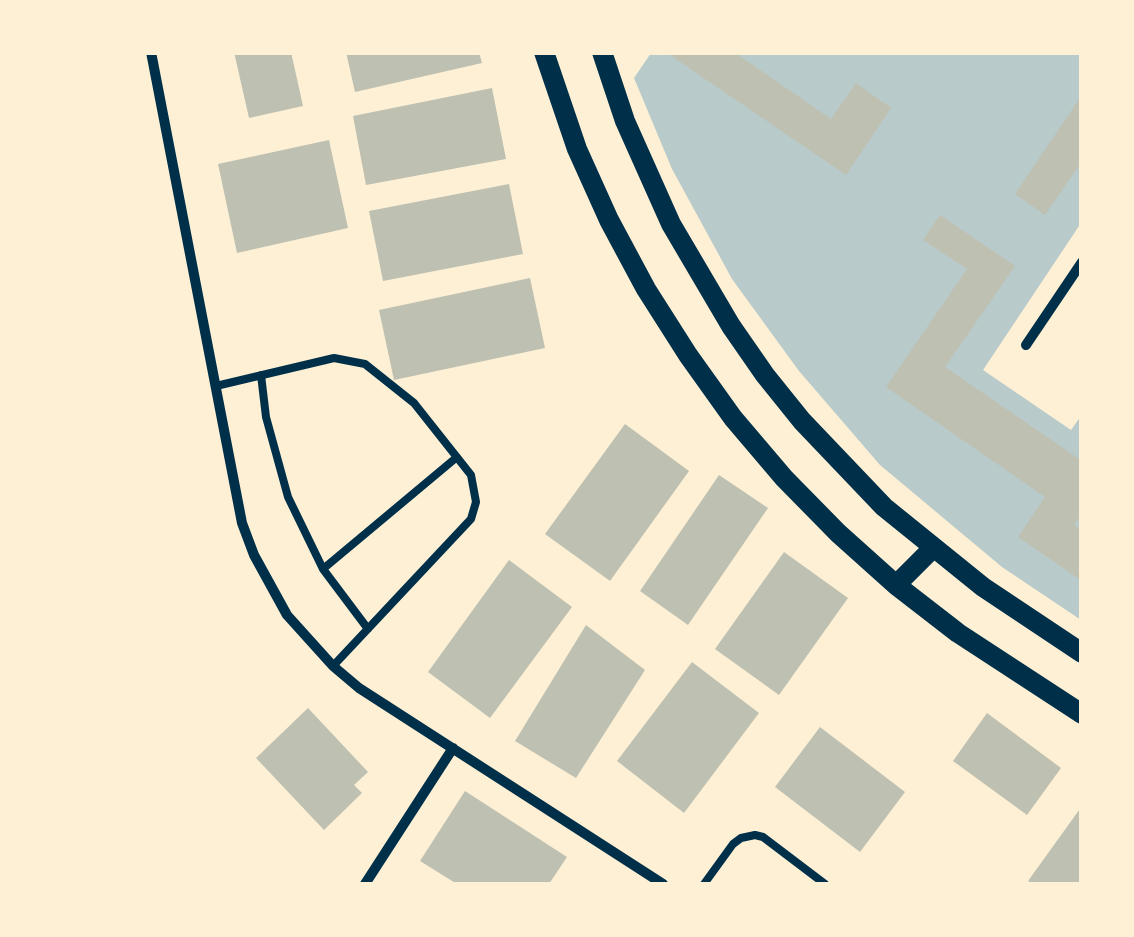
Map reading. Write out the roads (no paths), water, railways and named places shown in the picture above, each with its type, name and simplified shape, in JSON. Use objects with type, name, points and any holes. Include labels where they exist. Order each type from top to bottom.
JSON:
[{"type":"main road","points":[[544,52],[578,149],[609,220],[646,289],[733,418],[838,534],[896,585],[958,633],[1082,714]]},
{"type":"main road","points":[[602,52],[625,121],[672,224],[731,326],[765,375],[842,465],[932,549],[1082,653]]},
{"type":"main road","points":[[896,585],[932,549]]},
{"type":"street","points":[[151,52],[242,523],[254,555],[287,615],[333,666],[360,688],[663,884]]},
{"type":"street","points":[[1026,345],[1082,262]]},
{"type":"street","points":[[365,884],[453,748]]},
{"type":"lane","points":[[216,386],[334,358],[365,364],[414,403],[471,475],[476,502],[471,520],[333,666]]},
{"type":"lane","points":[[261,375],[266,417],[288,497],[323,569],[368,629]]},
{"type":"lane","points":[[323,569],[457,457]]},
{"type":"lane","points":[[704,884],[732,844],[756,835],[825,884]]}]
